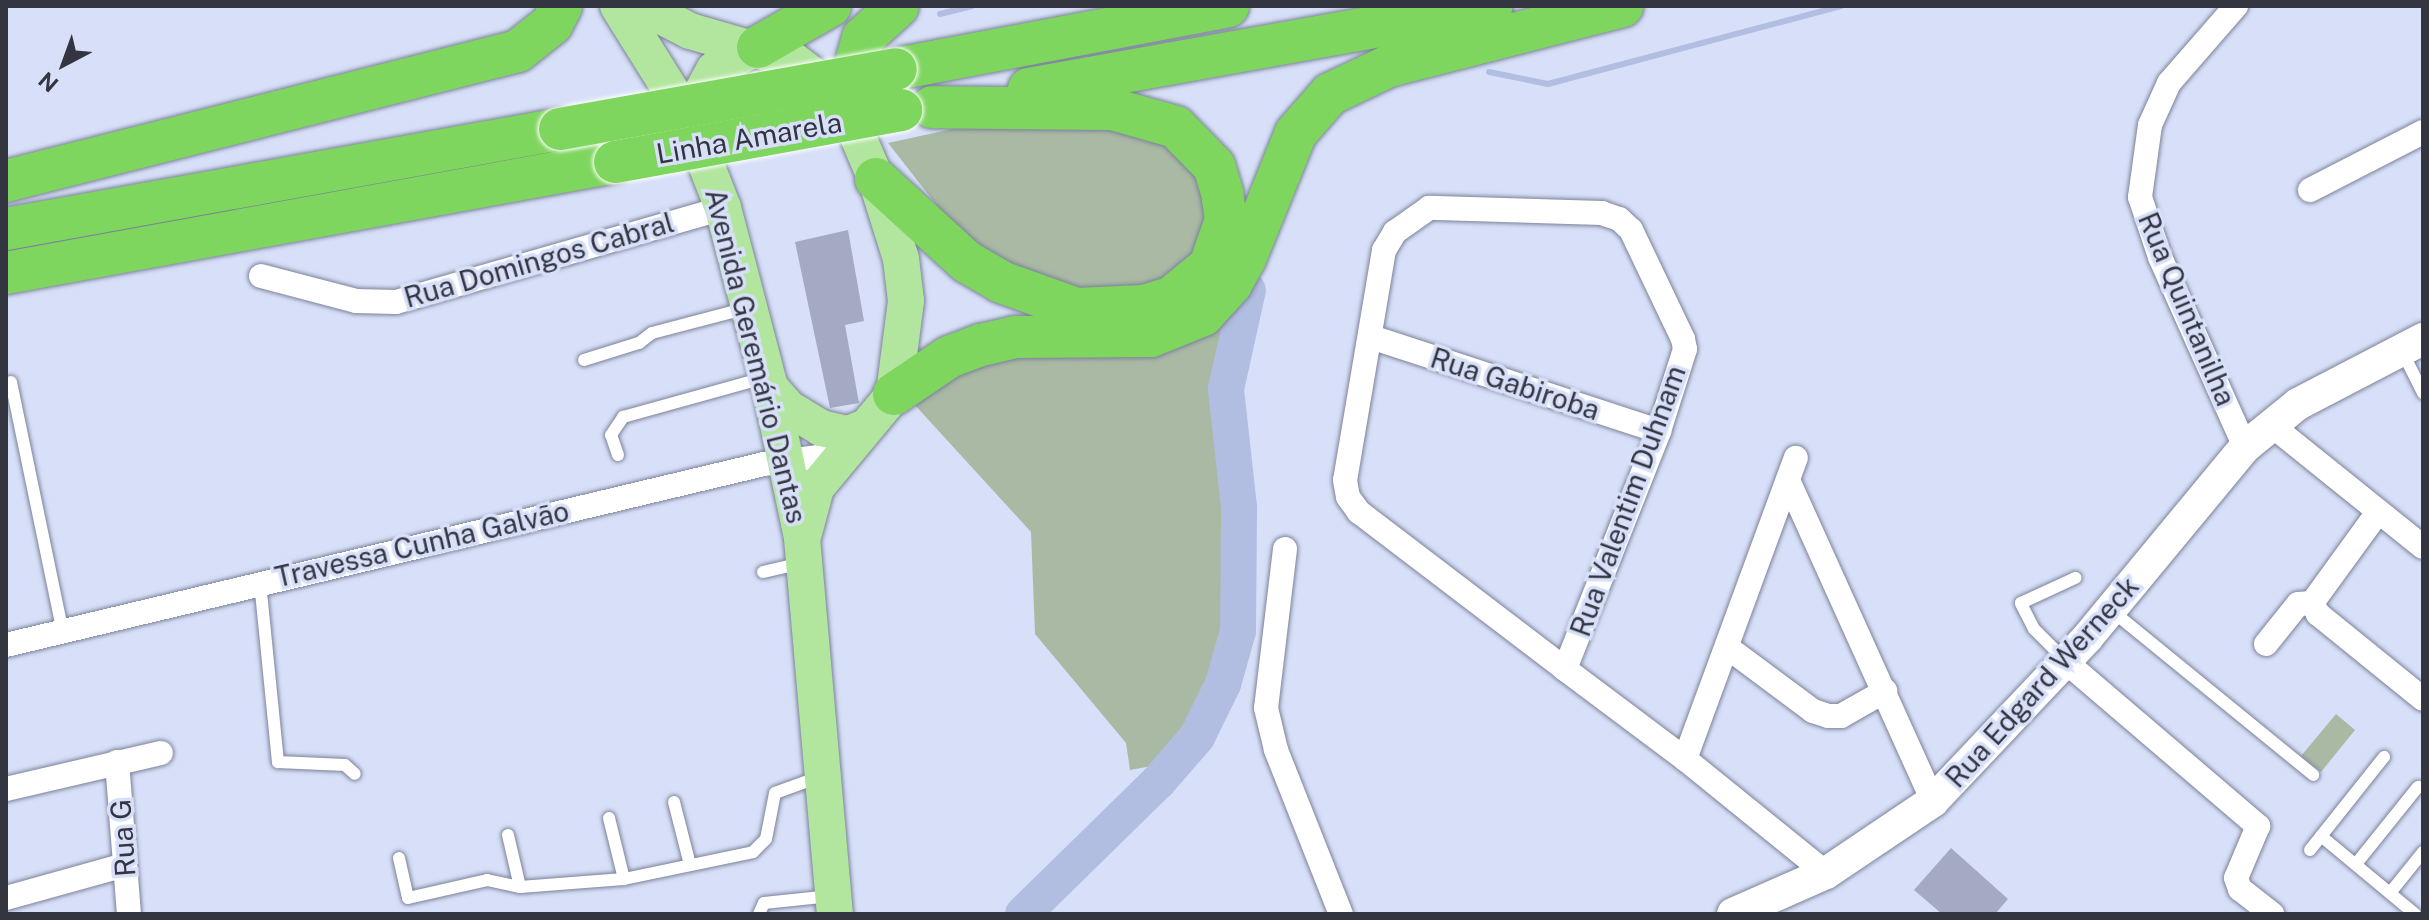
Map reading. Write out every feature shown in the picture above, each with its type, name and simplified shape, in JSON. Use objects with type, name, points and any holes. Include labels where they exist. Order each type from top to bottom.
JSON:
[{"type":"highway","points":[[6,181],[518,51],[552,24],[561,6]]},
{"type":"highway","points":[[758,47],[830,6]]},
{"type":"highway","points":[[844,104],[863,38],[898,6]]},
{"type":"highway","name":"Linha Amarela","points":[[6,229],[1228,6]]},
{"type":"highway","name":"Linha Amarela","points":[[6,273],[1492,6]]},
{"type":"highway","points":[[894,394],[949,357],[981,345],[1015,337],[1151,336],[1203,315],[1231,284],[1245,259],[1296,133],[1330,94],[1389,66],[1622,6]]},
{"type":"highway","points":[[876,179],[967,262],[1001,282],[1077,309],[1131,308],[1171,298],[1210,266],[1226,220],[1222,192],[1214,166],[1176,127],[1112,109],[917,108]]},
{"type":"main road","name":"Avenida Geremário Dantas","points":[[618,6],[688,118],[723,208],[769,382],[803,550],[834,905]]},
{"type":"main road","points":[[642,6],[690,31],[758,47],[794,61],[844,104],[876,179],[901,259],[906,301],[894,394]]},
{"type":"main road","points":[[688,118],[714,70],[758,47]]},
{"type":"main road","points":[[769,382],[788,408],[821,428],[848,434],[852,441]]},
{"type":"main road","name":"Avenida Geremário Dantas","points":[[803,550],[816,488],[894,394]]},
{"type":"street","name":"Rua Quintanilha","points":[[2236,6],[2169,83],[2150,125],[2140,197],[2160,257],[2245,447]]},
{"type":"street","points":[[2310,190],[2423,132]]},
{"type":"street","name":"Rua Domingos Cabral","points":[[261,276],[356,301],[396,302],[723,208]]},
{"type":"street","name":"Rua Valentim Duhnam","points":[[1565,669],[1659,431],[1685,349],[1683,339],[1631,230],[1602,213],[1429,208],[1395,232],[1384,250],[1345,480],[1348,497],[1359,512],[1565,669],[1685,759],[1826,873]]},
{"type":"street","name":"Rua Gabiroba","points":[[1371,337],[1659,431]]},
{"type":"street","name":"Rua Edgard Werneck","points":[[1733,914],[1826,873],[1933,801],[2066,662],[2245,447],[2270,424],[2412,345]]},
{"type":"street","points":[[2270,424],[2423,547]]},
{"type":"street","name":"Travessa Cunha Galvão","points":[[6,645],[260,582],[787,463],[852,441]]},
{"type":"street","points":[[1685,759],[1792,469],[1933,801]]},
{"type":"street","points":[[2266,644],[2298,604],[2312,603],[2378,512]]},
{"type":"street","points":[[1285,549],[1266,708],[1276,750],[1341,914]]},
{"type":"street","points":[[2312,603],[2318,614],[2423,699]]},
{"type":"street","points":[[1727,647],[1813,711],[1828,716],[1841,716],[1885,691]]},
{"type":"street","points":[[2066,662],[2258,826],[2236,878],[2240,889],[2272,914]]},
{"type":"street","name":"Rua G","points":[[6,789],[161,753]]},
{"type":"street","name":"Rua G","points":[[117,762],[129,914]]},
{"type":"street","points":[[6,898],[125,865]]},
{"type":"lane","points":[[584,360],[639,343],[652,333],[750,308]]},
{"type":"lane","points":[[2412,345],[2423,393]]},
{"type":"lane","points":[[11,382],[63,632]]},
{"type":"lane","points":[[618,455],[611,435],[623,417],[769,382]]},
{"type":"lane","points":[[763,572],[803,550]]},
{"type":"lane","points":[[2066,662],[2034,629],[2021,603],[2075,578]]},
{"type":"lane","points":[[260,582],[278,762],[345,765],[355,774]]},
{"type":"lane","points":[[2111,609],[2313,775]]},
{"type":"lane","points":[[2310,850],[2384,757]]},
{"type":"lane","points":[[399,858],[408,898],[487,880],[520,887],[624,879],[753,852],[766,839],[775,793],[821,777]]},
{"type":"lane","points":[[2356,864],[2418,787]]},
{"type":"lane","points":[[674,802],[690,865]]},
{"type":"lane","points":[[609,818],[624,879]]},
{"type":"lane","points":[[508,835],[520,887]]},
{"type":"lane","points":[[2321,836],[2415,914]]},
{"type":"lane","points":[[2390,893],[2423,852]]},
{"type":"lane","points":[[759,914],[764,903],[834,905]]},
{"type":"green space","points":[[966,126],[1151,129],[1203,174],[1205,230],[1195,258],[1172,278],[1126,289],[1081,291],[1019,272],[978,248],[946,217],[888,143]]},
{"type":"green space","points":[[1235,308],[1235,648],[1180,761],[1130,770],[1126,743],[1035,634],[1031,532],[913,403],[970,363]]},
{"type":"green space","points":[[2336,714],[2355,730],[2321,772],[2301,756]]},
{"type":"building","points":[[848,230],[864,321],[845,325],[859,403],[830,408],[795,242]]},
{"type":"building","points":[[1951,848],[2008,899],[1995,914],[1942,914],[1914,890]]},
{"type":"waterway","points":[[940,14],[972,6]]},
{"type":"waterway","points":[[1489,72],[1548,84],[1842,6]]},
{"type":"waterway","points":[[1023,914],[1158,782],[1197,737],[1223,684],[1238,631],[1239,507],[1226,389],[1248,290]]}]
